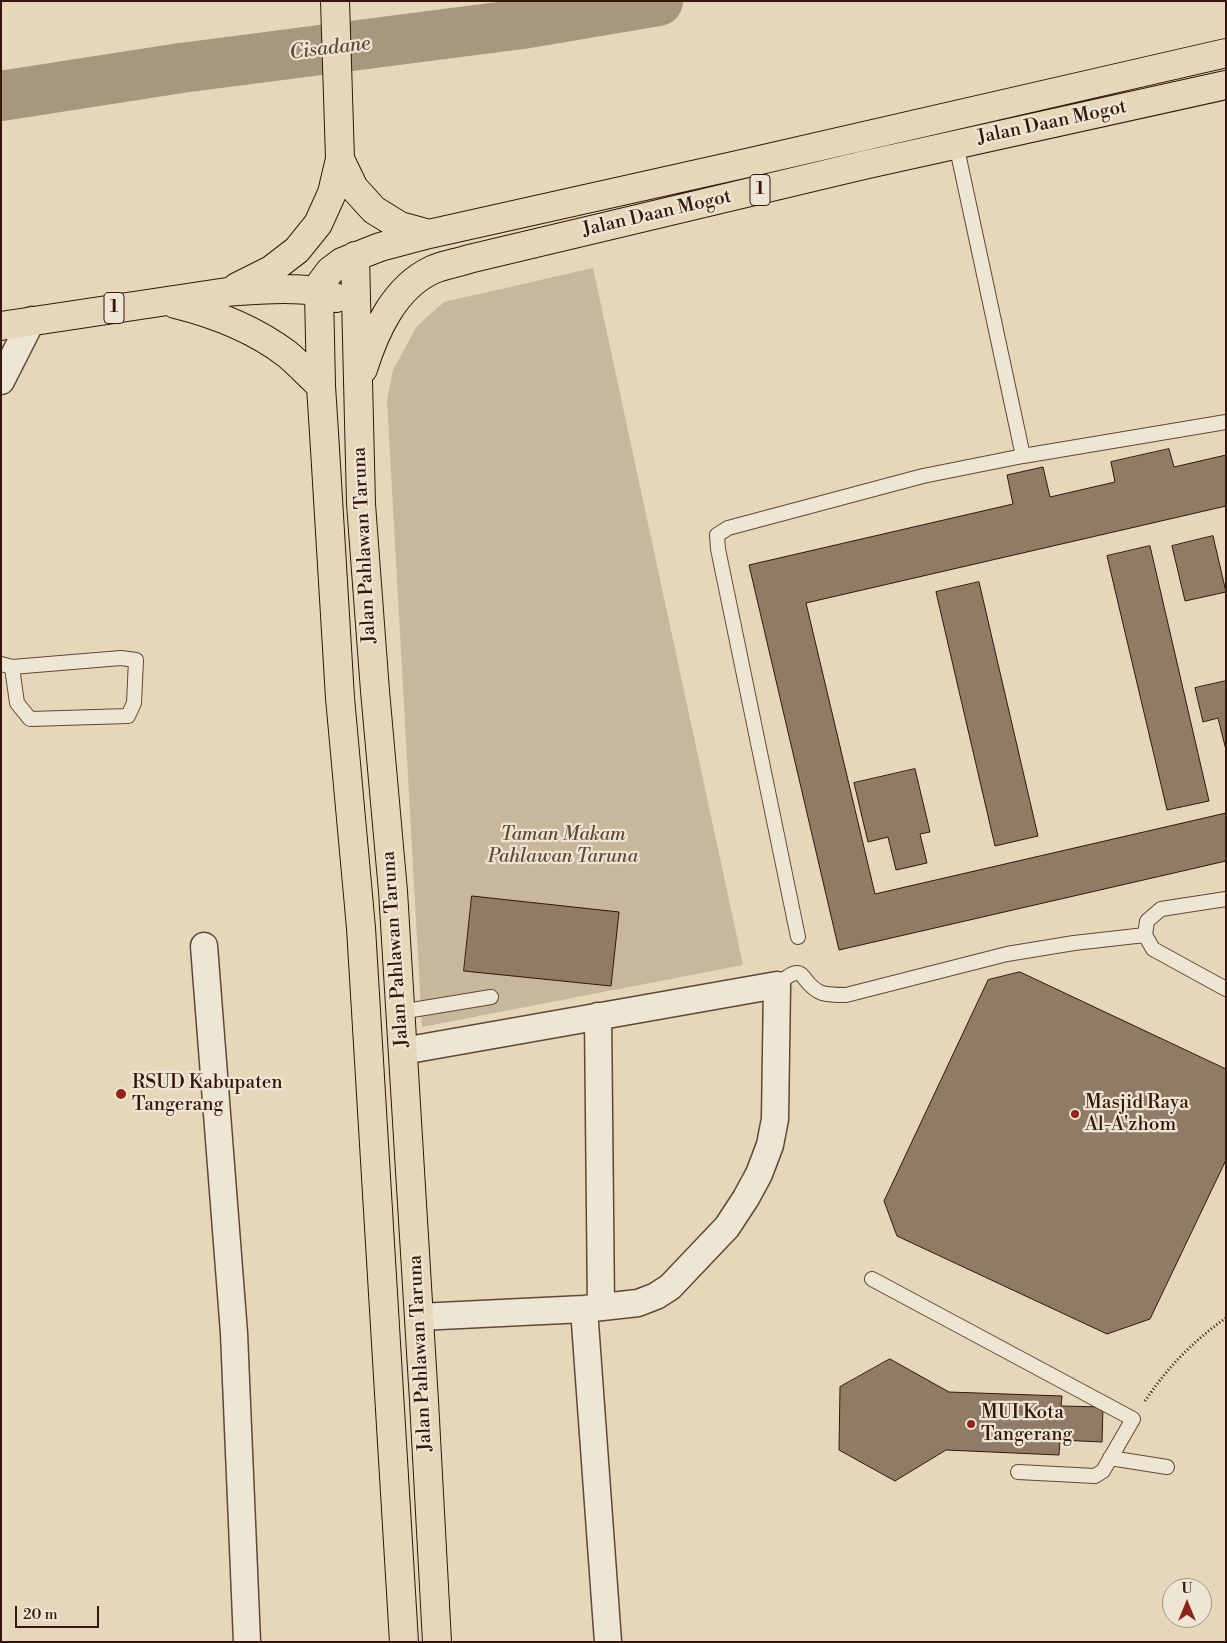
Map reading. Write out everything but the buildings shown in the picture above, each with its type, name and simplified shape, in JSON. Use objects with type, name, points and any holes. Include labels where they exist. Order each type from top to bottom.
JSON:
[{"type":"highway","points":[[226,292],[271,270],[297,250],[318,224],[332,194],[340,149],[335,1]]},
{"type":"highway","name":"Jalan Daan Mogot","points":[[319,292],[322,283],[330,271],[342,262],[380,247],[429,234],[1226,53]]},
{"type":"highway","name":"Jalan Daan Mogot","points":[[358,385],[368,354],[395,300],[412,282],[433,270],[479,257],[956,144],[1226,85]]},
{"type":"highway","points":[[340,149],[354,188],[374,210],[400,226],[429,234]]},
{"type":"highway","name":"Jalan Pahlawan Taruna","points":[[355,256],[362,514],[375,691],[393,891],[437,1642]]},
{"type":"highway","name":"1","points":[[1,326],[162,301],[254,290],[319,292],[332,296],[357,314]]},
{"type":"highway","name":"Jalan Pahlawan Taruna","points":[[319,292],[321,386],[340,698],[361,928],[404,1642]]},
{"type":"highway","points":[[162,301],[207,312],[249,330],[287,354],[321,386]]},
{"type":"street","points":[[1,382],[32,320]]},
{"type":"street","points":[[204,946],[234,1333],[247,1642]]},
{"type":"street","points":[[402,1051],[777,985],[775,1119],[770,1146],[759,1174],[727,1227],[670,1287],[656,1296],[638,1303],[593,1308],[419,1317]]},
{"type":"street","points":[[598,1016],[593,1308],[608,1642]]},
{"type":"lane","points":[[956,144],[1023,456]]},
{"type":"lane","points":[[798,937],[718,549],[718,536],[728,528],[923,476],[1023,456],[1226,422]]},
{"type":"lane","points":[[121,658],[136,660],[134,703],[128,716],[30,719],[17,703],[6,666],[121,658]]},
{"type":"lane","points":[[1226,899],[1161,908],[1147,921],[1146,935],[1153,949],[1226,990]]},
{"type":"lane","points":[[777,985],[789,975],[795,973],[801,975],[812,987],[822,993],[846,995],[1007,954],[1074,943],[1146,935]]},
{"type":"lane","points":[[400,1012],[491,997]]},
{"type":"lane","points":[[872,1279],[1133,1418],[1103,1471],[1095,1476],[1018,1472]]},
{"type":"lane","points":[[1110,1458],[1167,1467]]},
{"type":"path","points":[[1133,1418],[1156,1385],[1180,1356],[1205,1333],[1226,1318]]},
{"type":"green space","name":"Taman Makam Pahlawan Taruna","points":[[593,268],[743,965],[422,1027],[387,400],[393,370],[417,326],[444,302]]},
{"type":"waterway","name":"Cisadane","points":[[1,96],[181,68],[522,24],[658,1]]},
{"type":"place","name":"RSUD Kabupaten Tangerang","points":[[121,1094]]},
{"type":"place","name":"Masjid Raya Al-A'zhom","points":[[1075,1114]]},
{"type":"place","name":"MUI Kota Tangerang","points":[[971,1424]]}]
